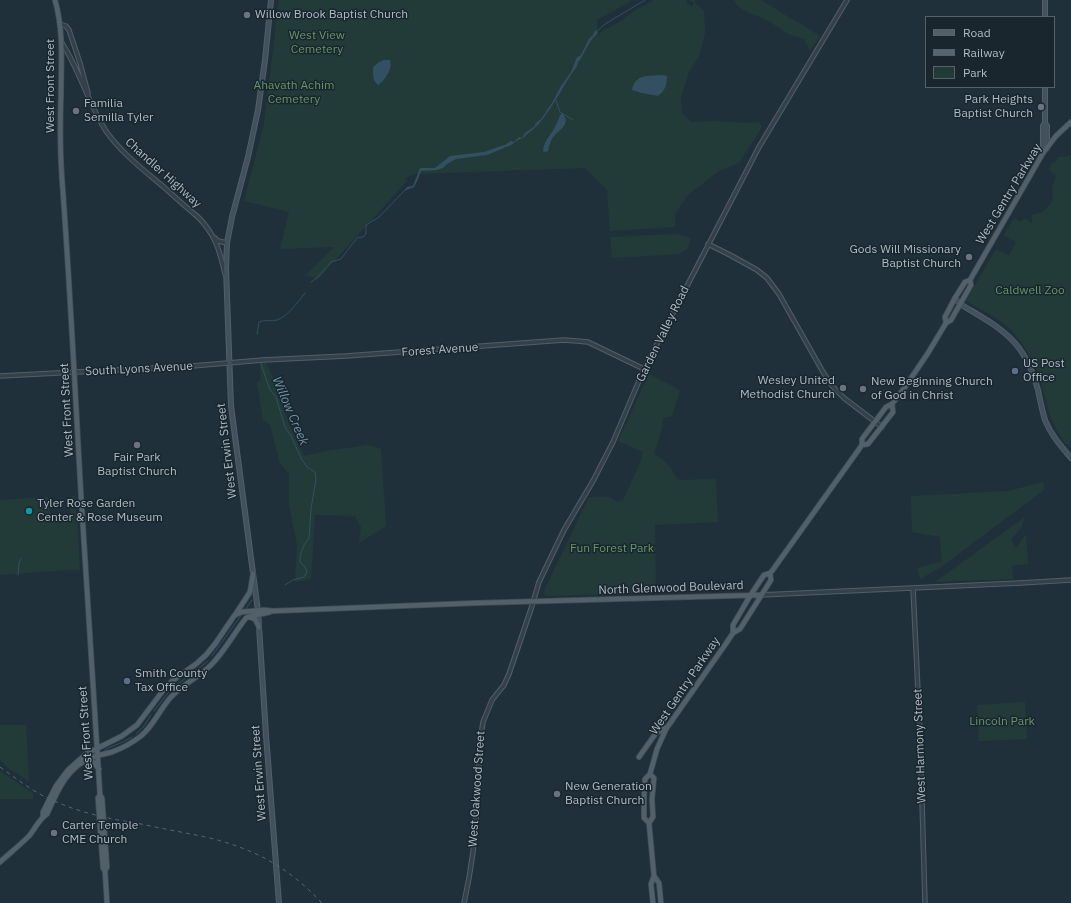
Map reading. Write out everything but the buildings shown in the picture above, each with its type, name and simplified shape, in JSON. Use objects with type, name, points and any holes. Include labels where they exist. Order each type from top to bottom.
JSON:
[{"type":"main road","name":"Chandler Highway","points":[[55,0],[60,24]]},
{"type":"main road","name":"West Erwin Street","points":[[270,0],[265,60],[258,110],[227,243],[226,279],[232,414],[258,612],[279,903]]},
{"type":"main road","points":[[1045,16],[1046,0]]},
{"type":"main road","name":"West Front Street","points":[[60,24],[62,43],[60,111],[61,162],[75,372],[83,533],[98,748],[100,795],[98,798],[107,903]]},
{"type":"main road","points":[[1045,88],[1047,148]]},
{"type":"main road","name":"West Gentry Parkway","points":[[946,323],[945,317],[965,282],[970,280],[1043,153],[1071,122]]},
{"type":"main road","points":[[1043,153],[1043,126],[1045,123]]},
{"type":"main road","name":"West Gentry Parkway","points":[[733,633],[734,625],[750,596],[764,575],[770,573],[862,445],[862,439],[886,407],[892,404],[924,359],[946,323],[951,320],[971,285],[970,280]]},
{"type":"main road","points":[[956,298],[960,304],[999,328],[1019,348],[1028,363],[1035,380],[1046,422],[1055,438],[1071,458]]},
{"type":"main road","name":"West Gentry Parkway","points":[[862,445],[868,444],[893,412],[892,404]]},
{"type":"main road","name":"West Gentry Parkway","points":[[649,823],[644,818],[645,779],[650,774],[657,749],[669,726],[733,633],[740,629],[760,595],[771,580],[770,573]]},
{"type":"main road","points":[[43,816],[44,810],[56,786],[61,778],[77,761],[127,733],[137,725],[165,688],[206,655],[250,592],[253,574]]},
{"type":"main road","name":"North Glenwood Boulevard","points":[[258,612],[264,610],[271,611],[760,595]]},
{"type":"main road","points":[[234,616],[240,613],[258,612]]},
{"type":"main road","points":[[0,862],[28,837],[43,816],[47,814],[59,789],[67,777],[78,766],[98,755],[120,749],[137,739],[150,727],[174,694],[214,662],[245,619],[258,612]]},
{"type":"main road","points":[[249,616],[255,619],[259,627]]},
{"type":"main road","points":[[206,655],[214,662]]},
{"type":"main road","points":[[639,757],[656,733],[669,726]]},
{"type":"main road","points":[[97,735],[104,742],[110,742]]},
{"type":"main road","points":[[87,760],[93,762],[99,769]]},
{"type":"main road","name":"West Gentry Parkway","points":[[650,774],[654,778],[652,817],[649,823],[654,876],[651,884],[653,903]]},
{"type":"main road","name":"West Gentry Parkway","points":[[654,876],[659,883],[661,903]]},
{"type":"street","name":"Garden Valley Road","points":[[506,680],[513,663],[537,587],[564,530],[593,481],[613,442],[644,369],[759,147],[847,0]]},
{"type":"street","name":"Chandler Highway","points":[[60,24],[66,26],[69,30],[90,100]]},
{"type":"street","name":"Chandler Highway","points":[[62,43],[72,60],[104,127],[120,148],[206,226],[214,238],[221,257],[226,279]]},
{"type":"street","points":[[214,238],[218,241],[227,243]]},
{"type":"street","points":[[708,244],[757,270],[767,278],[779,294],[833,388],[882,427]]},
{"type":"street","name":"Forest Avenue","points":[[230,363],[564,340],[588,342],[644,369]]},
{"type":"street","name":"South Lyons Avenue","points":[[0,376],[230,363]]},
{"type":"street","name":"North Glenwood Boulevard","points":[[760,595],[1071,580]]},
{"type":"street","name":"West Harmony Street","points":[[913,588],[926,903]]},
{"type":"street","name":"West Oakwood Street","points":[[464,903],[473,852],[480,741],[483,722],[492,700],[506,680]]},
{"type":"green space","points":[[279,0],[633,0],[597,20],[598,36],[603,30],[616,24],[654,0],[686,0],[692,7],[694,3],[688,0],[695,0],[695,3],[704,11],[705,33],[699,56],[689,72],[681,96],[682,113],[691,122],[759,122],[762,127],[739,163],[719,171],[688,195],[675,214],[675,227],[610,231],[607,190],[585,168],[415,174],[405,178],[407,181],[318,279],[306,275],[334,247],[280,249],[289,212],[244,201],[264,124]]},
{"type":"green space","points":[[734,0],[761,0],[820,36],[810,51],[804,39],[786,32],[768,20],[743,10]]},
{"type":"green space","name":"Caldwell Zoo","points":[[1071,155],[1071,444],[1066,444],[1057,430],[1051,416],[1037,371],[1031,358],[1019,340],[1006,325],[966,301],[996,249],[1009,255],[1016,242],[1004,235],[1014,218],[1021,222],[1024,218],[1032,223],[1032,215],[1043,212],[1051,203],[1053,196],[1052,186],[1056,177],[1049,170],[1051,164],[1059,157]]},
{"type":"green space","points":[[675,234],[686,236],[691,239],[686,250],[679,254],[612,258],[610,237]]},
{"type":"green space","points":[[260,363],[266,363],[274,380],[289,424],[304,456],[326,451],[368,445],[381,449],[386,526],[359,543],[361,527],[355,516],[315,515],[311,579],[295,582],[297,545],[289,505],[289,474],[280,463],[270,425],[263,420],[257,382],[261,380]]},
{"type":"green space","name":"Fun Forest Park","points":[[649,374],[680,390],[672,416],[663,418],[661,432],[654,454],[667,463],[675,476],[680,480],[716,479],[718,522],[655,525],[656,593],[545,596],[544,591],[589,497],[607,497],[616,502],[623,500],[640,463],[643,452],[618,441]]},
{"type":"green space","points":[[1043,482],[1044,490],[941,567],[920,579],[917,568],[942,561],[940,537],[912,532],[911,496],[1008,491]]},
{"type":"green space","points":[[74,495],[76,498],[80,570],[0,575],[0,500],[48,497],[51,516],[70,516],[70,505],[73,505],[72,496]]},
{"type":"green space","points":[[1025,517],[1022,526],[1011,540],[1016,548],[1026,534],[1028,564],[1012,566],[1013,579],[935,582]]},
{"type":"green space","name":"Lincoln Park","points":[[1025,702],[1027,739],[979,741],[977,705]]},
{"type":"green space","points":[[0,725],[26,725],[29,781],[9,769],[0,760]]},
{"type":"green space","points":[[0,771],[33,793],[33,799],[0,799]]},
{"type":"water","points":[[596,30],[598,33],[591,41],[551,108],[535,128],[523,138],[487,155],[456,159],[443,168],[421,171],[414,187],[404,191],[407,187],[413,186],[420,168],[435,168],[450,156],[484,152],[505,145],[511,141],[514,142],[519,137],[522,138],[525,133],[535,126],[535,124],[541,119],[552,103],[561,86],[571,72],[577,57],[580,56],[589,39]]},
{"type":"water","points":[[384,60],[390,60],[391,63],[386,77],[378,85],[374,79],[373,67]]},
{"type":"water","points":[[662,75],[667,76],[667,82],[664,90],[658,96],[632,90],[639,78]]},
{"type":"water","points":[[562,113],[565,117],[565,124],[554,136],[548,151],[545,152],[543,151],[548,137]]},
{"type":"waterway","name":"Willow Creek","points":[[596,32],[605,24],[645,0]]},
{"type":"waterway","name":"Willow Creek","points":[[556,100],[560,112],[573,120]]},
{"type":"waterway","name":"Willow Creek","points":[[311,282],[318,277],[331,262],[341,259],[357,238],[363,237],[366,234],[366,225],[379,217],[405,190]]},
{"type":"waterway","name":"Willow Creek","points":[[257,334],[259,322],[275,321],[285,316],[305,293]]},
{"type":"waterway","name":"Willow Creek","points":[[261,364],[270,390],[276,397],[285,427],[291,436],[302,460],[307,467],[315,472],[316,479],[311,509],[309,538],[304,545],[300,556],[300,562],[305,567],[307,572],[304,577],[293,580],[285,585]]},
{"type":"waterway","points":[[18,575],[19,563],[21,559]]},
{"type":"waterway","name":"Willow Creek","points":[[245,610],[252,600]]},
{"type":"waterway","name":"Willow Creek","points":[[212,656],[242,614]]},
{"type":"waterway","name":"Willow Creek","points":[[154,711],[171,689],[208,661]]},
{"type":"waterway","name":"Willow Creek","points":[[136,734],[144,726],[151,715]]},
{"type":"waterway","name":"Willow Creek","points":[[104,751],[132,737]]},
{"type":"railway","points":[[0,767],[38,793],[73,809],[107,818],[210,838],[243,848],[284,870],[322,903]]},
{"type":"place","name":"Willow Brook Baptist Church","points":[[247,15]]},
{"type":"place","name":"Park Heights Baptist Church","points":[[1041,107]]},
{"type":"place","name":"Familia Semilla Tyler","points":[[76,111]]},
{"type":"place","name":"Gods Will Missionary Baptist Church","points":[[969,257]]},
{"type":"place","name":"US Post Office","points":[[1015,371]]},
{"type":"place","name":"Wesley United Methodist Church","points":[[843,388]]},
{"type":"place","name":"New Beginning Church of God in Christ","points":[[863,389]]},
{"type":"place","name":"Fair Park Baptist Church","points":[[137,445]]},
{"type":"place","name":"Tyler Rose Garden Center & Rose Museum","points":[[29,511]]},
{"type":"place","name":"Smith County Tax Office","points":[[127,681]]},
{"type":"place","name":"New Generation Baptist Church","points":[[557,794]]},
{"type":"place","name":"Carter Temple CME Church","points":[[54,833]]},
{"type":"park label","name":"West View Cemetery","points":[[317,43]]},
{"type":"park label","name":"Ahavath Achim Cemetery","points":[[294,93]]}]
